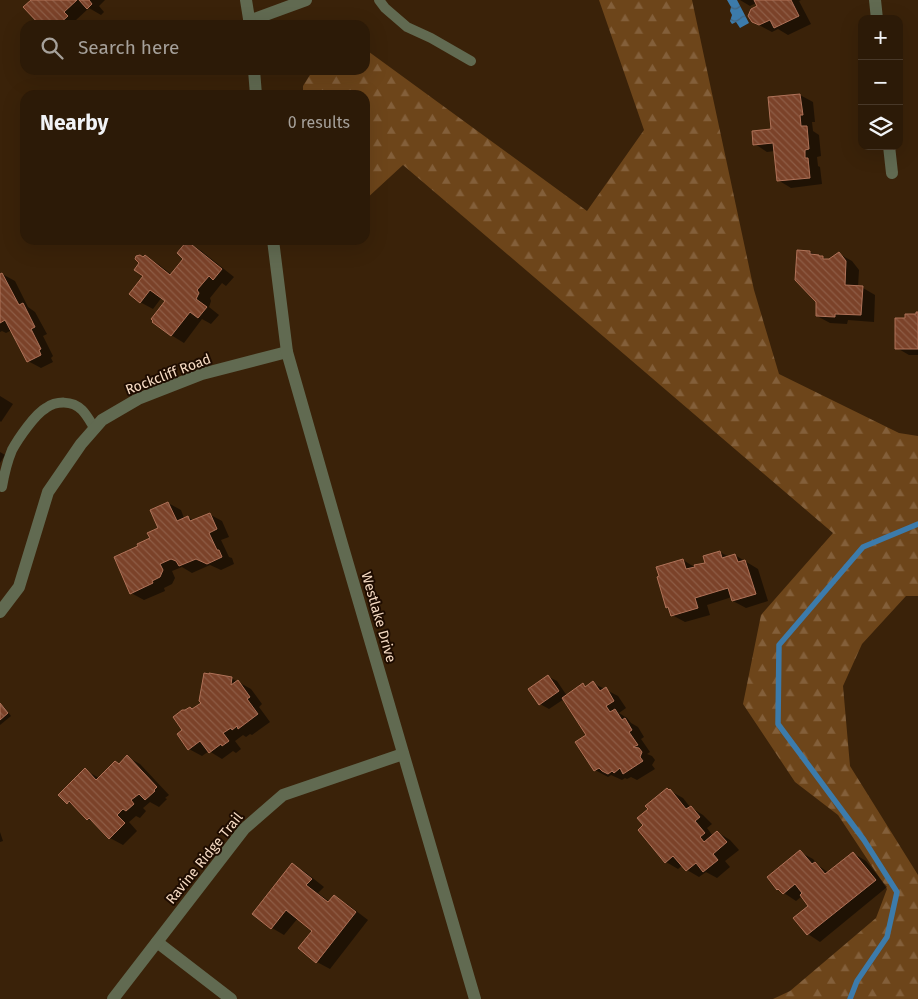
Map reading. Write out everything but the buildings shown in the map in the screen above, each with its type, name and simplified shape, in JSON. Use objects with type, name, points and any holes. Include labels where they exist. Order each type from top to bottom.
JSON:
[{"type":"street","points":[[246,0],[249,20]]},
{"type":"street","points":[[256,20],[306,0]]},
{"type":"street","points":[[875,0],[877,15]]},
{"type":"street","points":[[254,75],[256,90]]},
{"type":"street","points":[[889,150],[892,173]]},
{"type":"street","name":"Westlake Drive","points":[[274,245],[287,352],[475,999]]},
{"type":"street","name":"Rockcliff Road","points":[[0,612],[19,587],[48,492],[81,444],[102,420],[138,399],[202,374],[287,352]]},
{"type":"street","name":"Ravine Ridge Trail","points":[[113,999],[244,829],[283,796],[403,754]]},
{"type":"street","points":[[157,942],[231,999]]},
{"type":"lane","points":[[379,0],[406,27],[431,38],[470,62]]},
{"type":"lane","points":[[2,487],[13,449],[30,423],[45,408],[60,403],[71,404],[81,409],[94,429]]},
{"type":"green space","points":[[599,0],[692,0],[754,290],[779,374],[899,433],[918,436],[918,596],[906,596],[862,644],[843,686],[850,766],[918,875],[918,999],[773,999],[790,991],[876,918],[887,889],[838,815],[795,782],[743,704],[761,615],[833,533],[403,165],[370,195],[370,90],[303,90],[303,86],[310,75],[370,75],[370,53],[587,211],[644,130]]},
{"type":"water","points":[[727,0],[737,0],[749,23],[740,28],[736,22],[732,24],[730,21],[732,15],[731,7]]},
{"type":"waterway","points":[[850,999],[857,981],[887,937],[897,892],[864,840],[778,724],[779,645],[863,547],[918,524]]}]
